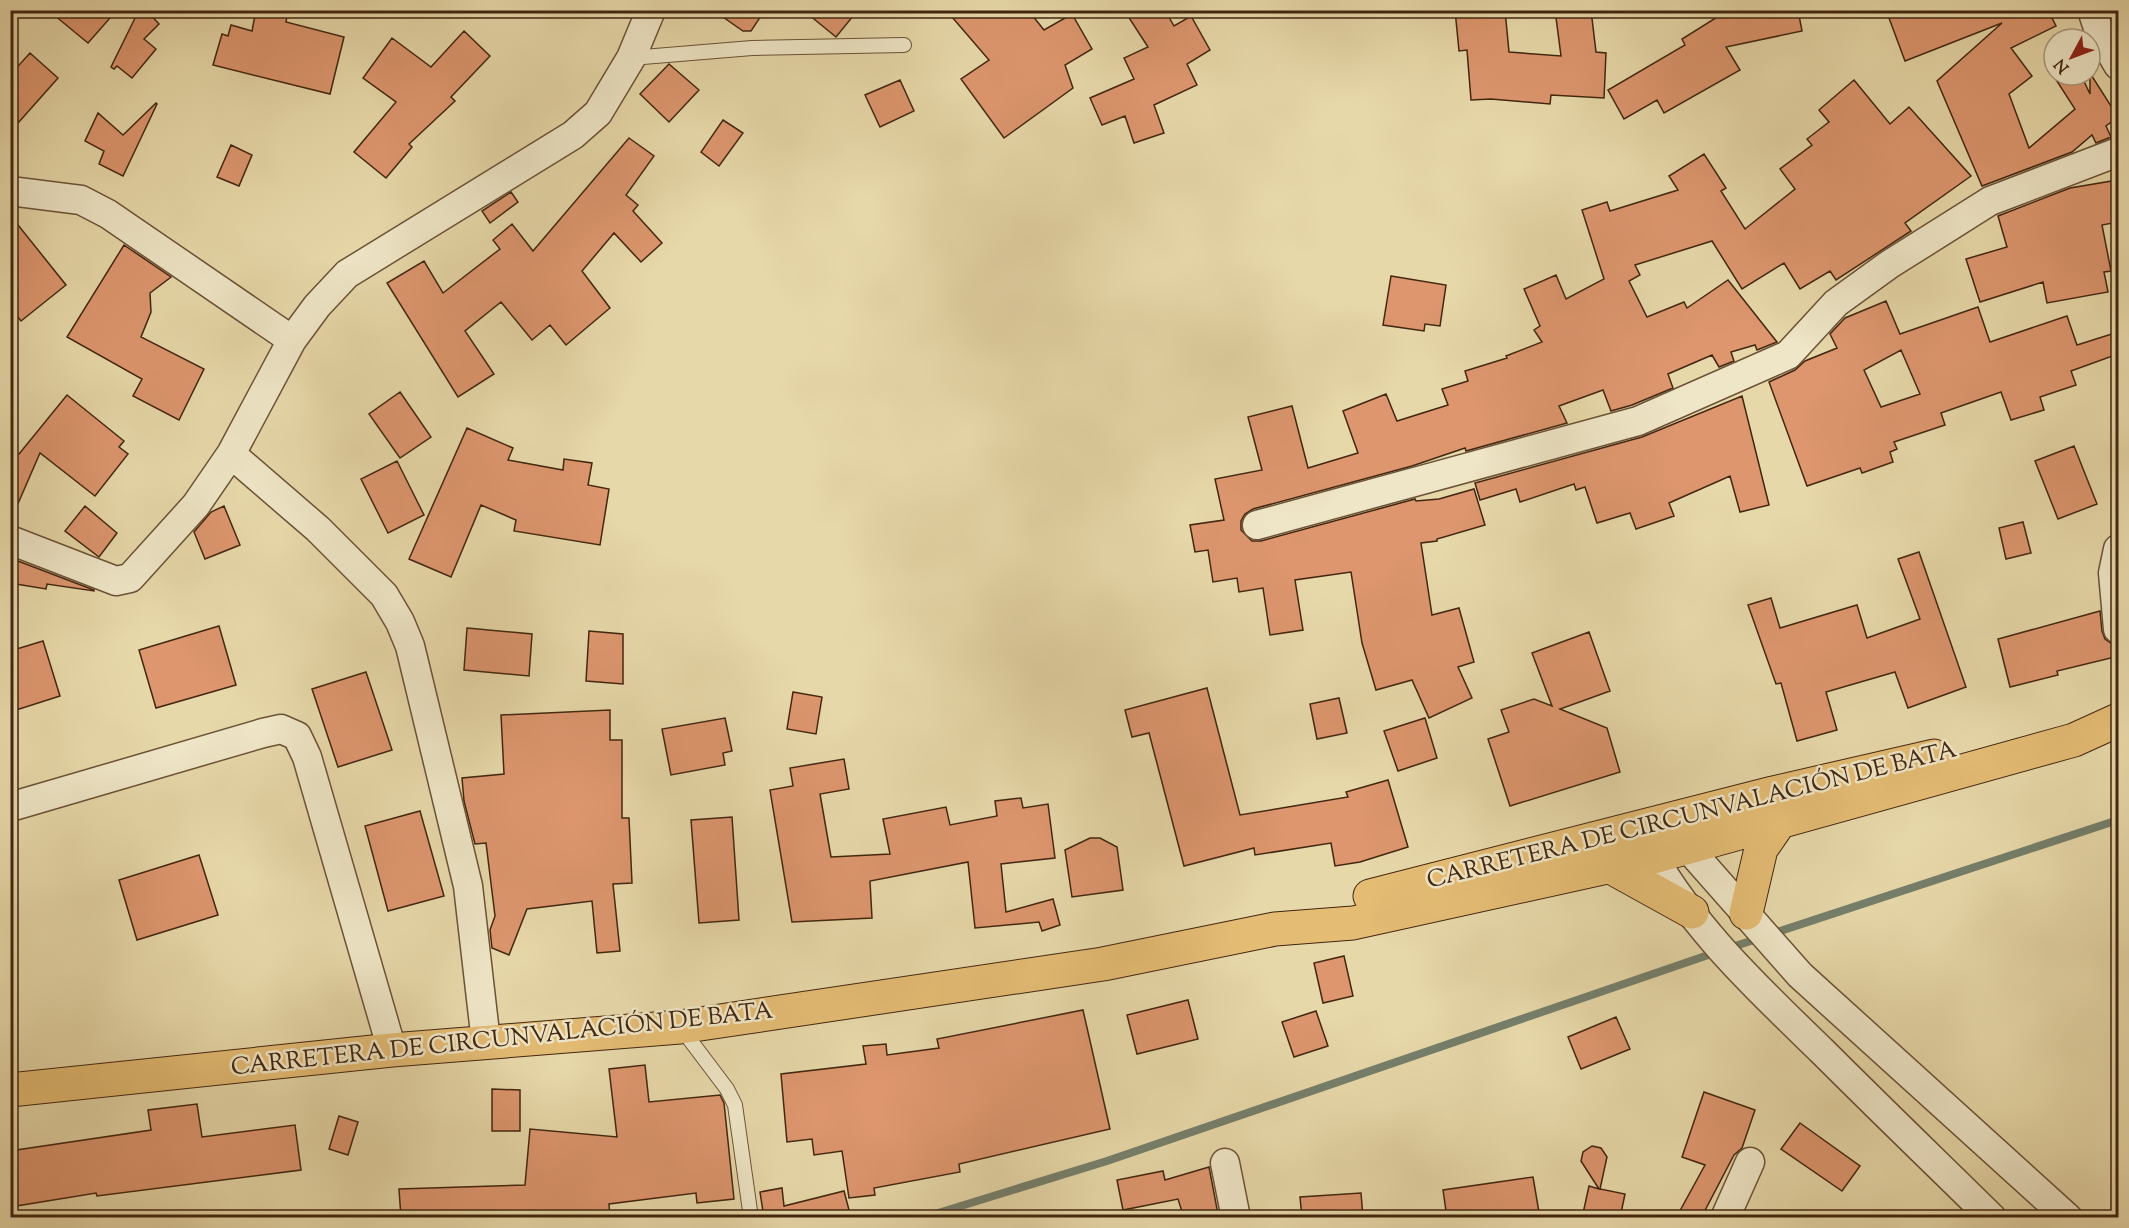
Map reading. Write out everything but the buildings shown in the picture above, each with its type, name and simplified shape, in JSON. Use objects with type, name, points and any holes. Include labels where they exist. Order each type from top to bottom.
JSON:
[{"type":"main road","name":"CARRETERA DE CIRCUNVALACIÓN DE BATA","points":[[1275,929],[1355,900],[1645,843],[1680,834],[1781,820],[2074,740],[2116,721]]},
{"type":"main road","name":"CARRETERA DE CIRCUNVALACIÓN DE BATA","points":[[1680,834],[1773,794],[2060,726],[2116,721]]},
{"type":"main road","points":[[1748,916],[1761,849],[1781,820]]},
{"type":"main road","name":"CARRETERA DE CIRCUNVALACIÓN DE BATA","points":[[10,1090],[392,1050],[680,1027],[1103,964],[1275,929],[1353,923],[1609,867],[1645,843]]},
{"type":"main road","points":[[1609,867],[1697,917]]},
{"type":"street","points":[[10,540],[116,581],[130,578],[196,505],[231,454],[292,340],[317,306],[347,274],[573,135],[598,113],[631,58],[651,10]]},
{"type":"street","points":[[2092,10],[2100,34],[2118,65]]},
{"type":"street","points":[[1257,525],[1638,421],[1788,355],[1836,303],[1890,264],[1990,201],[2118,152]]},
{"type":"street","points":[[10,191],[81,200],[108,214],[292,340]]},
{"type":"street","points":[[231,454],[318,529],[384,596],[400,622],[410,646],[468,886],[486,1042]]},
{"type":"street","points":[[2118,549],[2113,573],[2118,629]]},
{"type":"street","points":[[10,807],[262,733],[281,729],[297,736],[307,757],[392,1050]]},
{"type":"street","points":[[1680,834],[1800,975],[2068,1218]]},
{"type":"street","points":[[1645,843],[1697,917],[1749,980],[1992,1218]]},
{"type":"street","points":[[1725,1218],[1750,1162]]},
{"type":"street","points":[[1225,1163],[1236,1218]]},
{"type":"lane","points":[[631,58],[752,48],[904,45]]},
{"type":"lane","points":[[680,1027],[727,1089],[735,1105],[752,1218]]},
{"type":"waterway","points":[[1771,934],[2118,820]]},
{"type":"waterway","points":[[1729,948],[1760,938]]},
{"type":"waterway","points":[[922,1218],[1107,1161],[1717,952]]}]
